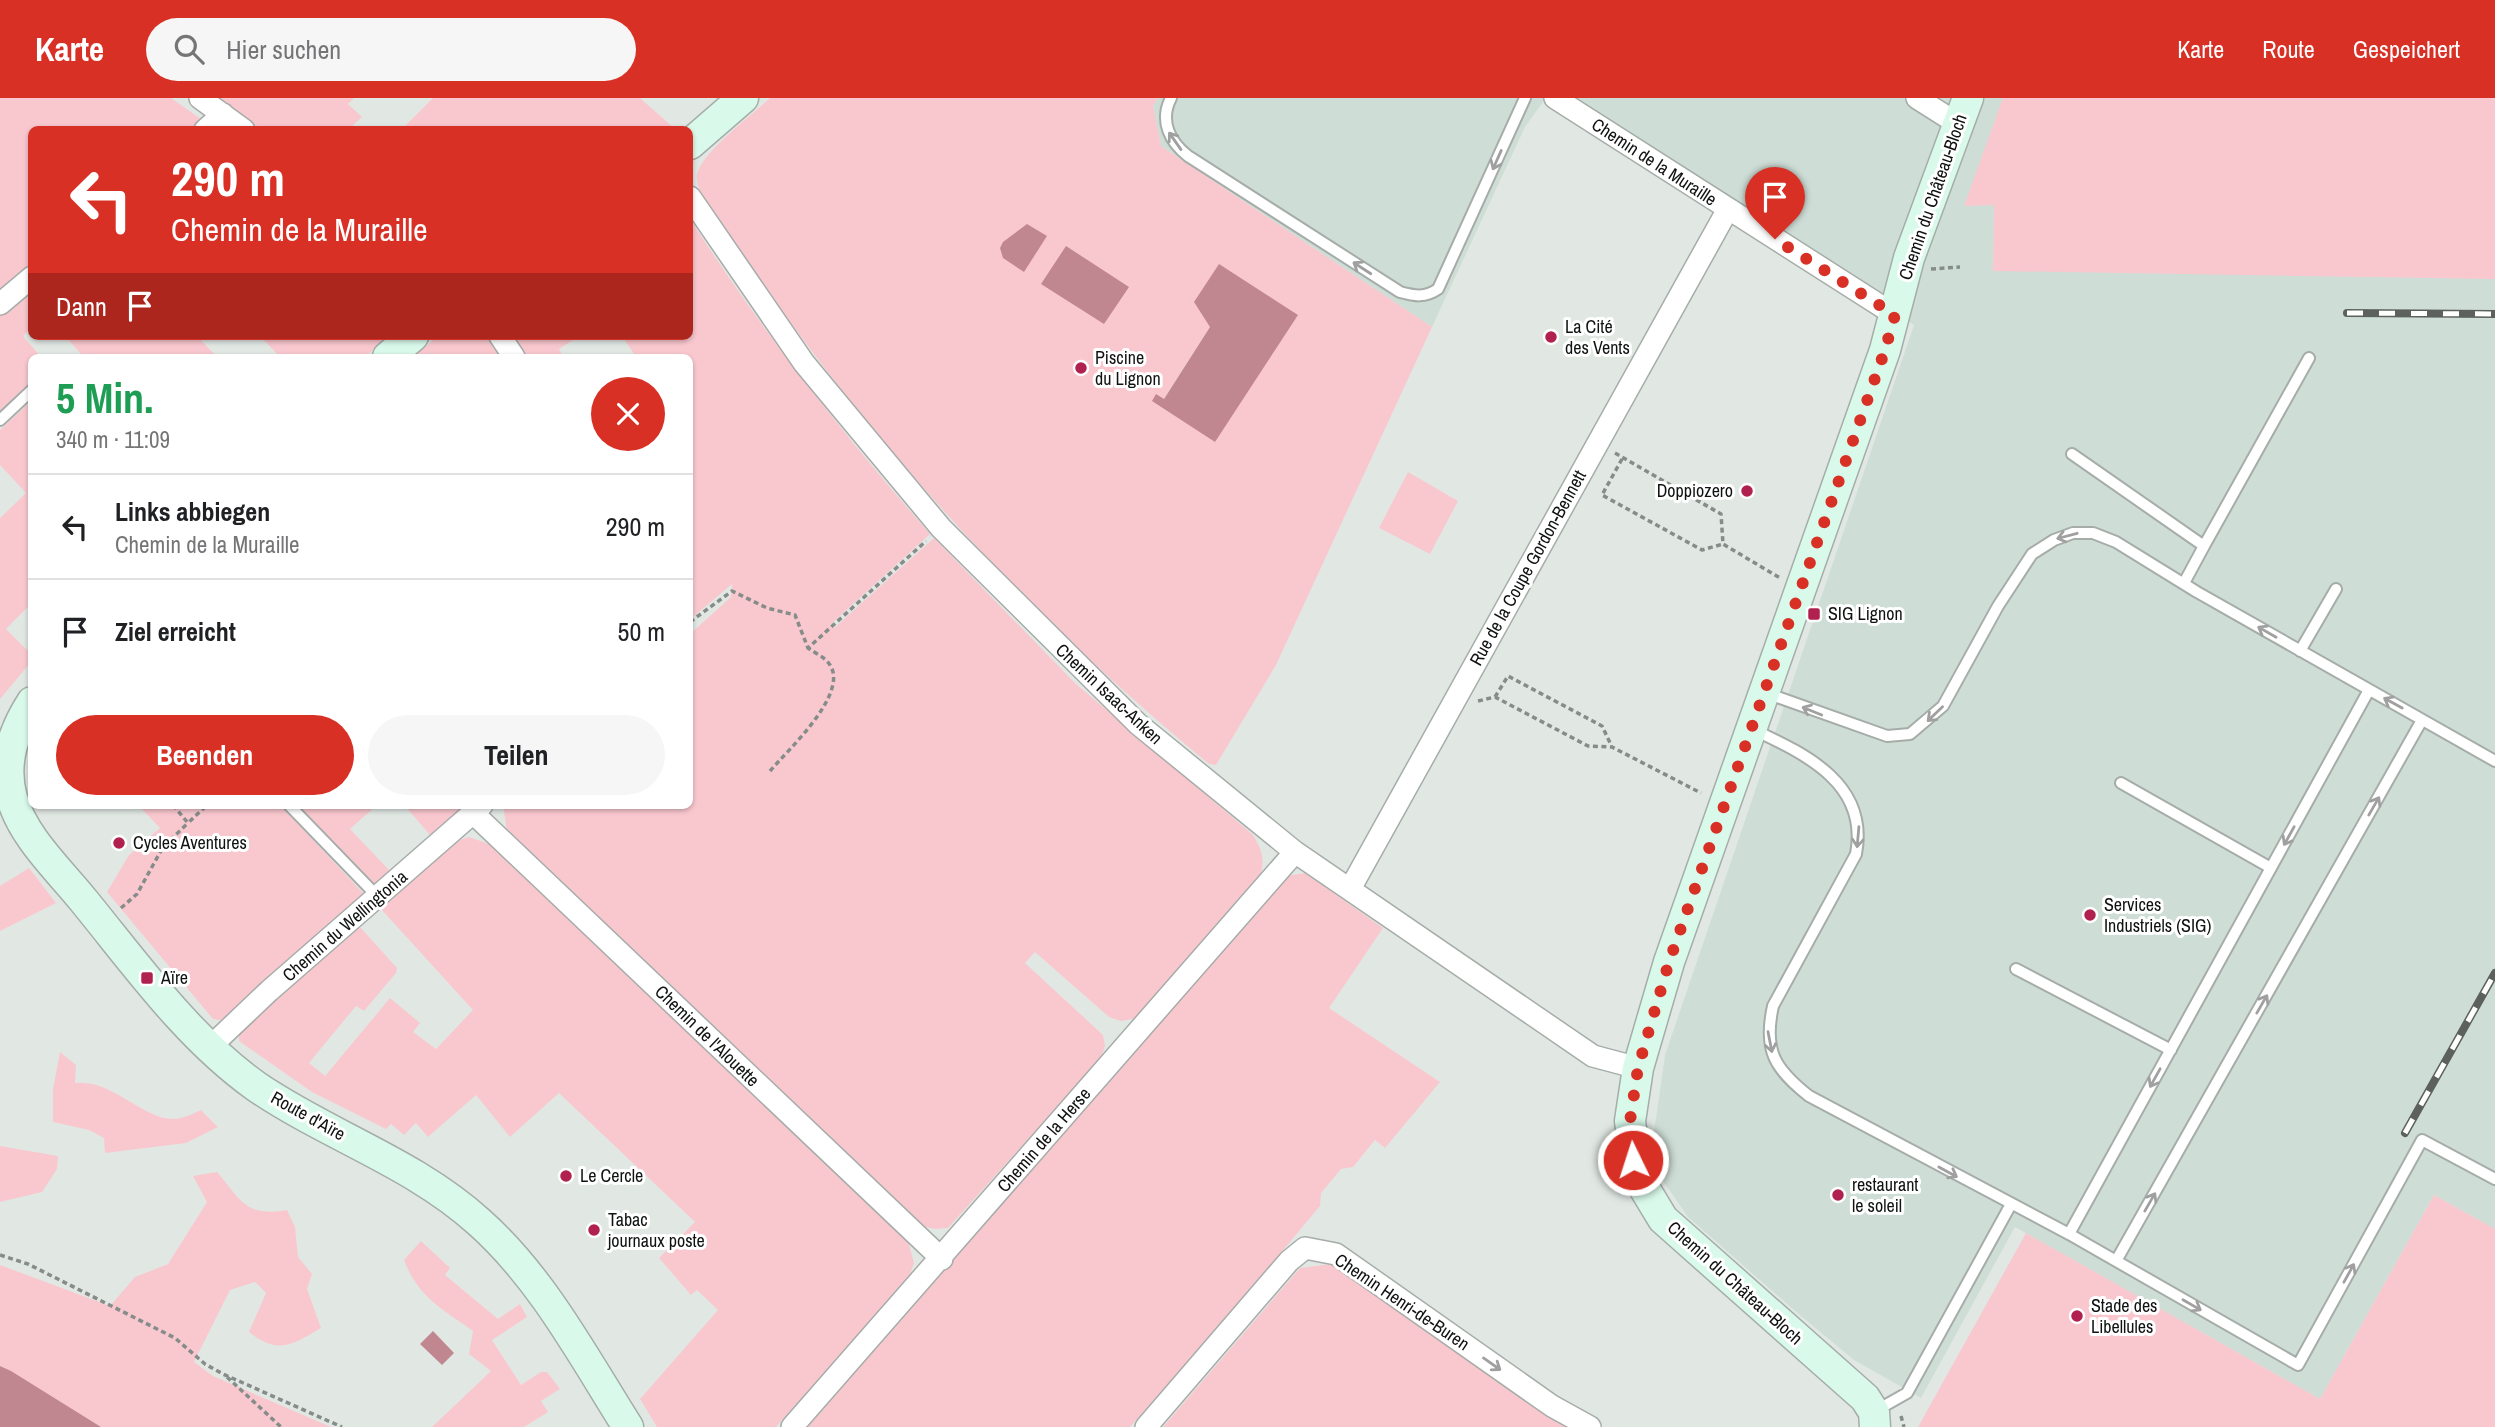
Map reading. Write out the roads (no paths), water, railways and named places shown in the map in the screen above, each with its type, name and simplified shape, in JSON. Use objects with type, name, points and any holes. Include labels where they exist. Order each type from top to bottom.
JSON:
[{"type":"street","points":[[200,98],[239,126]]},
{"type":"street","points":[[693,141],[743,98]]},
{"type":"street","name":"Chemin de la Muraille","points":[[1555,98],[1895,315]]},
{"type":"street","points":[[1917,98],[1963,111]]},
{"type":"street","name":"Chemin du Château-Bloch","points":[[1875,1419],[1865,1398],[1675,1231],[1654,1208],[1637,1176],[1631,1143],[1631,1110],[1638,1068],[1669,962],[1895,315],[1909,258],[1963,111]]},
{"type":"street","points":[[210,126],[223,114]]},
{"type":"street","name":"Chemin Isaac-Anken","points":[[693,201],[804,363],[966,556],[1138,724],[1295,852],[1350,890],[1593,1056],[1638,1068]]},
{"type":"street","name":"Rue de la Coupe Gordon-Bennett","points":[[1350,890],[1728,209]]},
{"type":"street","points":[[0,304],[28,280]]},
{"type":"street","points":[[392,354],[408,340]]},
{"type":"street","points":[[0,720],[28,704]]},
{"type":"street","points":[[4,782],[11,748],[28,709]]},
{"type":"street","name":"Route d'Aïre","points":[[4,782],[33,838],[147,978],[210,1047],[258,1087],[411,1173],[478,1221],[541,1291],[628,1427]]},
{"type":"street","name":"Chemin du Wellingtonia","points":[[210,1047],[269,991],[379,898],[477,809]]},
{"type":"street","name":"Chemin de l'Alouette","points":[[477,809],[942,1259]]},
{"type":"street","name":"Chemin de la Herse","points":[[792,1427],[942,1259],[1295,852]]},
{"type":"street","name":"Chemin Henri-de-Buren","points":[[1146,1427],[1289,1261],[1306,1248],[1336,1254],[1552,1406],[1590,1427]]},
{"type":"lane","points":[[1171,98],[1166,119],[1173,144],[1400,292],[1416,296],[1430,295],[1438,289],[1525,98]]},
{"type":"lane","points":[[2184,583],[2309,358]]},
{"type":"lane","points":[[0,420],[28,394]]},
{"type":"lane","points":[[2072,454],[2204,546]]},
{"type":"lane","points":[[1764,693],[1887,736],[1910,734],[1943,706],[1998,606],[2032,554],[2054,540],[2073,533],[2093,533],[2116,542],[2495,761]]},
{"type":"lane","points":[[2300,650],[2336,589]]},
{"type":"lane","points":[[2069,1234],[2369,690]]},
{"type":"lane","points":[[2116,1261],[2422,720]]},
{"type":"lane","points":[[1751,729],[1797,751],[1832,778],[1854,803],[1860,831],[1856,854],[1773,1006],[1768,1031],[1772,1055],[1783,1076],[1809,1096],[2010,1206],[2069,1234],[2298,1365],[2422,1140],[2495,1179]]},
{"type":"lane","points":[[2121,783],[2271,868]]},
{"type":"lane","points":[[293,809],[379,898]]},
{"type":"lane","points":[[2016,969],[2171,1050]]},
{"type":"lane","points":[[1875,1419],[1907,1393],[2010,1206]]},
{"type":"railway","points":[[2347,313],[2495,314]]},
{"type":"railway","points":[[2405,1133],[2495,973]]},
{"type":"place","name":"La Cité des Vents","points":[[1551,337]]},
{"type":"place","name":"Piscine du Lignon","points":[[1081,368]]},
{"type":"place","name":"Doppiozero","points":[[1747,491]]},
{"type":"place","name":"SIG Lignon","points":[[1814,614]]},
{"type":"place","name":"Cycles Aventures","points":[[119,843]]},
{"type":"place","name":"Services Industriels (SIG)","points":[[2090,915]]},
{"type":"place","name":"Aïre","points":[[147,978]]},
{"type":"place","name":"Le Cercle","points":[[566,1176]]},
{"type":"place","name":"restaurant le soleil","points":[[1838,1195]]},
{"type":"place","name":"Tabac journaux poste","points":[[594,1230]]},
{"type":"place","name":"Stade des Libellules","points":[[2077,1316]]}]
